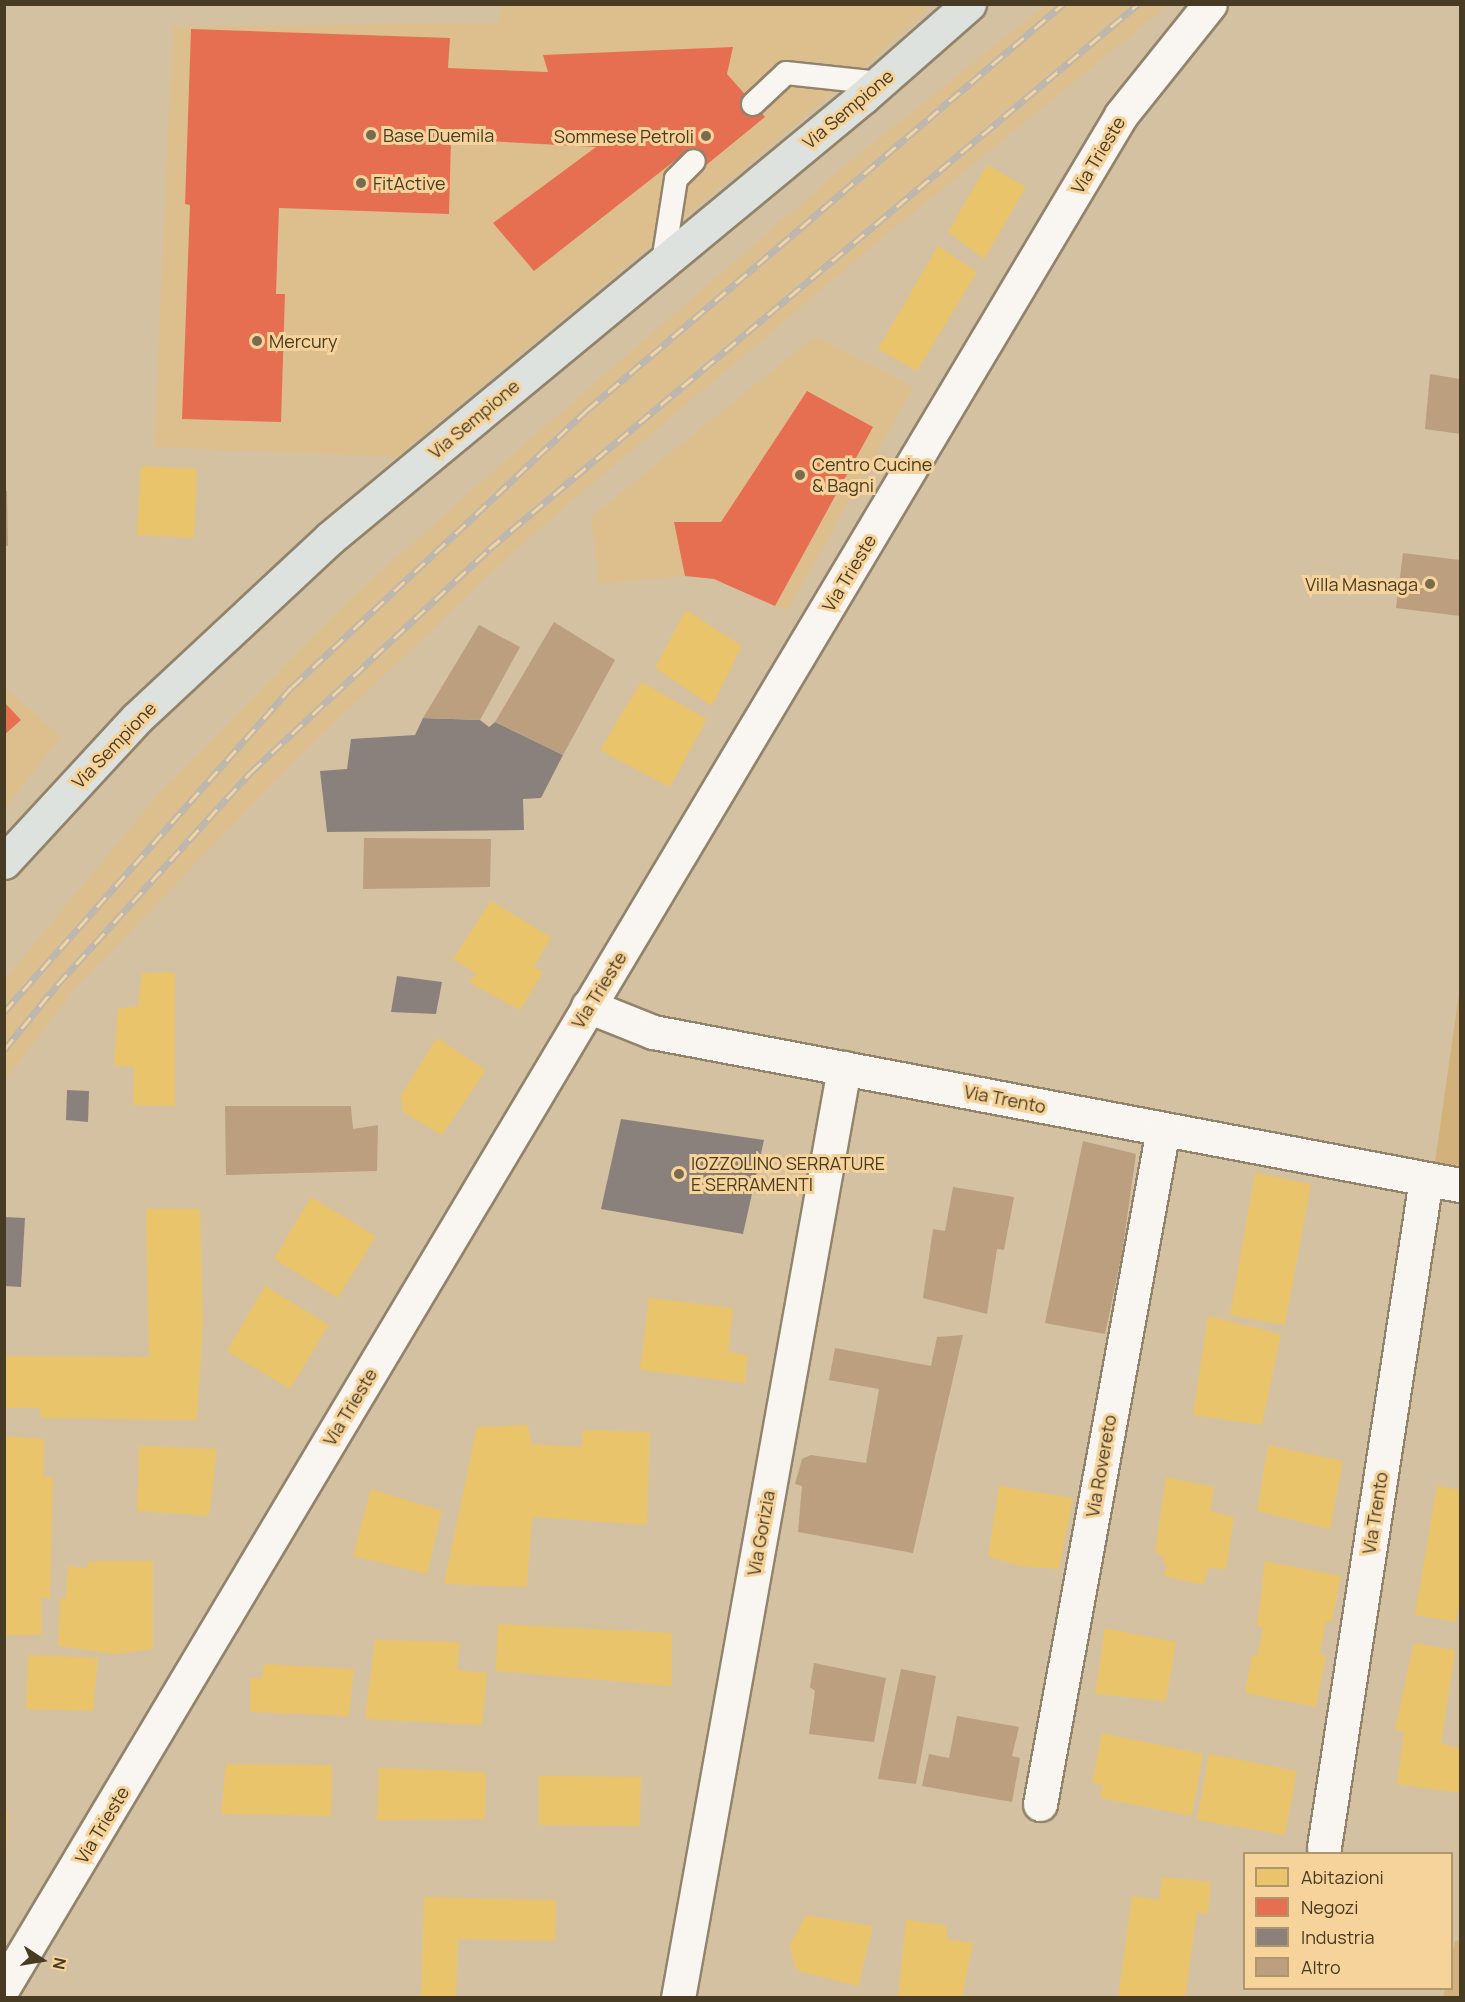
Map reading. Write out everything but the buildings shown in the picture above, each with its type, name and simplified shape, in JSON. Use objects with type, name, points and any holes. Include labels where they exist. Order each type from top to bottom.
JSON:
[{"type":"main road","name":"Via Sempione","points":[[4,862],[137,718],[330,538],[879,82],[969,4]]},
{"type":"street","name":"Via Trieste","points":[[4,1986],[588,1006],[653,904],[1121,115],[1210,4]]},
{"type":"street","name":"Via Trento","points":[[588,1006],[653,1032],[1461,1185]]},
{"type":"street","name":"Via Gorizia","points":[[678,1998],[844,1068]]},
{"type":"street","name":"Via Rovereto","points":[[1040,1804],[1163,1129]]},
{"type":"street","name":"Via Trento","points":[[1324,1847],[1426,1179]]},
{"type":"lane","points":[[753,104],[786,72],[879,82]]},
{"type":"lane","points":[[663,262],[676,179],[694,161]]},
{"type":"shaded area","points":[[501,4],[931,5],[877,56],[397,457],[154,447],[173,27],[498,23]]},
{"type":"shaded area","points":[[1046,5],[1168,5],[868,250],[532,535],[298,757],[73,991],[5,1081],[5,979],[162,790],[353,597],[481,482],[848,163]]},
{"type":"shaded area","points":[[815,336],[914,387],[788,609],[775,606],[714,579],[685,576],[599,584],[591,517]]},
{"type":"shaded area","points":[[5,687],[61,737],[5,808]]},
{"type":"shaded area","points":[[1460,986],[1460,1166],[1435,1162]]},
{"type":"shaded area","points":[[1460,1940],[1460,1997],[1443,1997],[1445,1990],[1453,1990],[1455,1941]]},
{"type":"railway","points":[[4,1012],[292,687],[587,410],[1063,4]]},
{"type":"railway","points":[[4,1050],[57,985],[251,772],[489,549],[1138,4]]},
{"type":"place","name":"Base Duemila","points":[[371,135]]},
{"type":"place","name":"Sommese Petroli","points":[[706,136]]},
{"type":"place","name":"FitActive","points":[[361,183]]},
{"type":"place","name":"Mercury","points":[[257,341]]},
{"type":"place","name":"Centro Cucine & Bagni","points":[[800,475]]},
{"type":"place","name":"Villa Masnaga","points":[[1430,584]]},
{"type":"place","name":"IOZZOLINO SERRATURE E SERRAMENTI","points":[[679,1174]]}]
